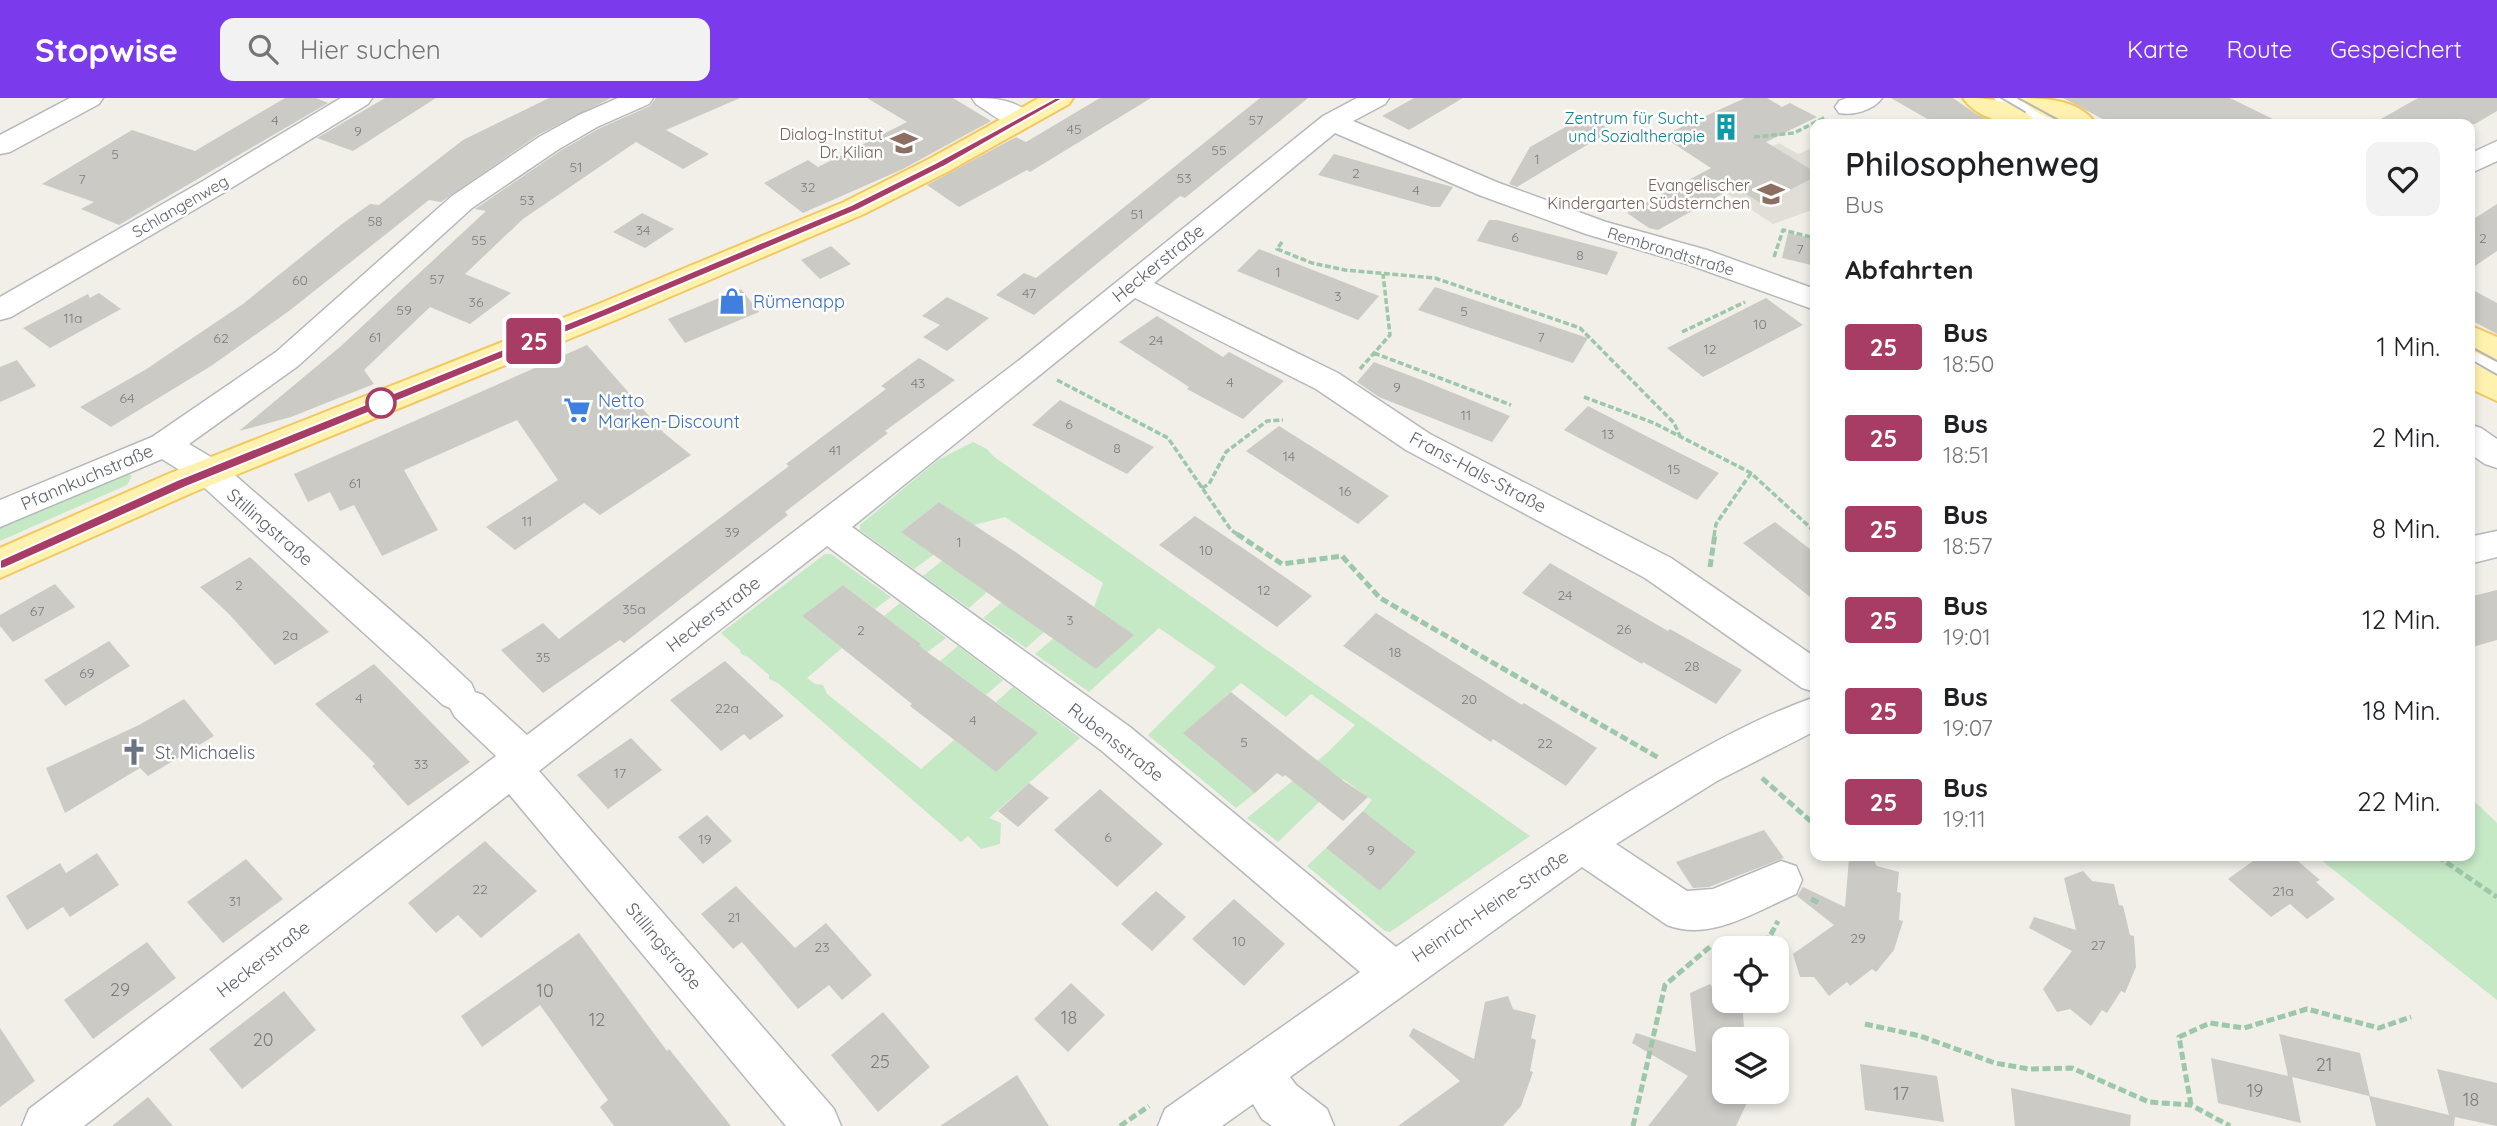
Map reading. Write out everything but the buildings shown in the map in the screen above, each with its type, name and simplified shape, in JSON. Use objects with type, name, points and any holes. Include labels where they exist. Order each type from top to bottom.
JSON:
[{"type":"main road","points":[[0,564],[209,472],[607,312],[854,208],[1059,98]]},
{"type":"main road","points":[[2035,98],[2073,119]]},
{"type":"main road","points":[[1993,99],[2017,119]]},
{"type":"main road","points":[[2475,339],[2497,351]]},
{"type":"main road","points":[[2475,376],[2497,389]]},
{"type":"street","points":[[0,146],[90,98]]},
{"type":"street","name":"Schlangenweg","points":[[0,310],[214,187],[359,98]]},
{"type":"street","points":[[164,445],[287,359],[462,202],[549,143],[588,121],[640,98]]},
{"type":"street","points":[[985,98],[1021,120]]},
{"type":"street","name":"Heckerstraße","points":[[46,1126],[517,762],[827,527],[1033,366],[1332,122],[1376,98]]},
{"type":"street","points":[[1993,99],[2043,119]]},
{"type":"street","name":"Rembrandtstraße","points":[[1332,122],[1501,194],[1596,228],[1697,257],[1810,298]]},
{"type":"street","points":[[2475,162],[2497,149]]},
{"type":"street","name":"Frans-Hals-Straße","points":[[1131,284],[1327,381],[1419,442],[1658,568],[1810,674]]},
{"type":"street","points":[[2475,358],[2497,370]]},
{"type":"street","points":[[2475,440],[2497,456]]},
{"type":"street","name":"Pfannkuchstraße","points":[[0,514],[164,445],[209,472]]},
{"type":"street","name":"Stillingstraße","points":[[209,472],[413,652],[463,700],[817,1126]]},
{"type":"street","name":"Rubensstraße","points":[[827,527],[1115,739],[1393,972]]},
{"type":"street","points":[[2475,550],[2497,544]]},
{"type":"street","name":"Heinrich-Heine-Straße","points":[[1182,1126],[1393,972],[1583,843],[1683,779],[1779,728],[1810,715]]},
{"type":"street","points":[[1583,843],[1613,867],[1682,911],[1715,909],[1782,897]]},
{"type":"street","points":[[1258,1072],[1279,1102],[1310,1126]]},
{"type":"path","points":[[1754,137],[1794,132]]},
{"type":"path","points":[[1682,332],[1771,283],[1783,230],[1810,236]]},
{"type":"path","points":[[1282,242],[1277,249],[1312,263],[1345,270],[1435,278],[1580,328],[1674,423],[1680,436]]},
{"type":"path","points":[[1341,391],[1390,335],[1383,274]]},
{"type":"path","points":[[1374,354],[1510,405]]},
{"type":"path","points":[[1033,366],[1077,392],[1168,438],[1231,530],[1282,564],[1342,556],[1380,598],[1663,761],[1683,779]]},
{"type":"path","points":[[1584,397],[1654,423],[1751,473],[1810,527]]},
{"type":"path","points":[[1202,488],[1209,484],[1226,452],[1267,421],[1283,420]]},
{"type":"path","points":[[1701,598],[1708,583],[1716,524],[1751,473]]},
{"type":"path","points":[[1762,778],[1810,821]]},
{"type":"path","points":[[2444,861],[2497,897]]},
{"type":"path","points":[[1633,1126],[1665,985],[1711,945],[1769,938],[1782,897]]},
{"type":"path","points":[[2191,1105],[2179,1037],[2210,1023],[2244,1028],[2307,1009],[2379,1028],[2412,1017]]},
{"type":"path","points":[[1865,1024],[1920,1035],[1996,1063],[2029,1069],[2072,1068],[2149,1102],[2191,1105],[2230,1126]]},
{"type":"shaded area","name":"Evangelischer Kindergarten Südsternchen","points":[[1779,143],[1798,154],[1810,149],[1810,211],[1773,224],[1705,179]]},
{"type":"green space","points":[[973,442],[987,449],[993,456],[1530,836],[1390,932],[1385,931],[1307,866],[1326,848],[1380,891],[1416,852],[1363,811],[1372,800],[1343,779],[1278,842],[1247,818],[1327,753],[1355,725],[1311,694],[1286,717],[1241,683],[1184,733],[1255,793],[1236,808],[1148,735],[1216,667],[1159,628],[1089,692],[1035,654],[1054,638],[1096,669],[1133,635],[1094,607],[1103,583],[1005,517],[974,525],[939,502],[902,531],[935,554],[914,569],[860,530],[860,525],[938,460]]},
{"type":"green space","points":[[126,472],[132,476],[127,485],[0,541],[0,527]]},
{"type":"green space","points":[[825,554],[831,554],[891,597],[875,609],[843,585],[802,616],[842,648],[807,678],[815,684],[823,685],[827,694],[921,769],[954,740],[996,771],[1037,733],[996,702],[1013,687],[1080,738],[989,818],[1001,823],[1000,844],[981,849],[968,836],[961,842],[778,683],[769,679],[769,675],[741,654],[721,633]]},
{"type":"green space","points":[[943,560],[986,580],[986,593],[969,608],[923,576]]},
{"type":"green space","points":[[1002,602],[1044,632],[1026,648],[983,618]]},
{"type":"green space","points":[[900,603],[946,638],[926,653],[915,649],[921,644],[884,616]]},
{"type":"green space","points":[[958,646],[1003,680],[986,695],[952,670],[946,674],[939,662]]},
{"type":"green space","points":[[2475,802],[2497,823],[2497,1000],[2322,861],[2475,861]]},
{"type":"tram line","points":[[2001,98],[2025,112]]},
{"type":"tram line","points":[[2018,98],[2057,119]]},
{"type":"tram line","points":[[2475,349],[2497,361]]},
{"type":"tram line","points":[[2475,362],[2497,375]]},
{"type":"bus line","name":"25","points":[[0,564],[181,483],[607,312],[854,208],[939,165],[1059,98]]},
{"type":"place","name":"Zentrum für Sucht- und Sozialtherapie","points":[[1726,127]]},
{"type":"place","name":"Dialog-Institut Dr. Kilian","points":[[904,143]]},
{"type":"place","name":"Evangelischer Kindergarten Südsternchen","points":[[1771,194]]},
{"type":"place","name":"Rümenapp","points":[[732,301]]},
{"type":"place","name":"Netto Marken-Discount","points":[[577,410]]},
{"type":"place","name":"St. Michaelis","points":[[134,752]]}]
